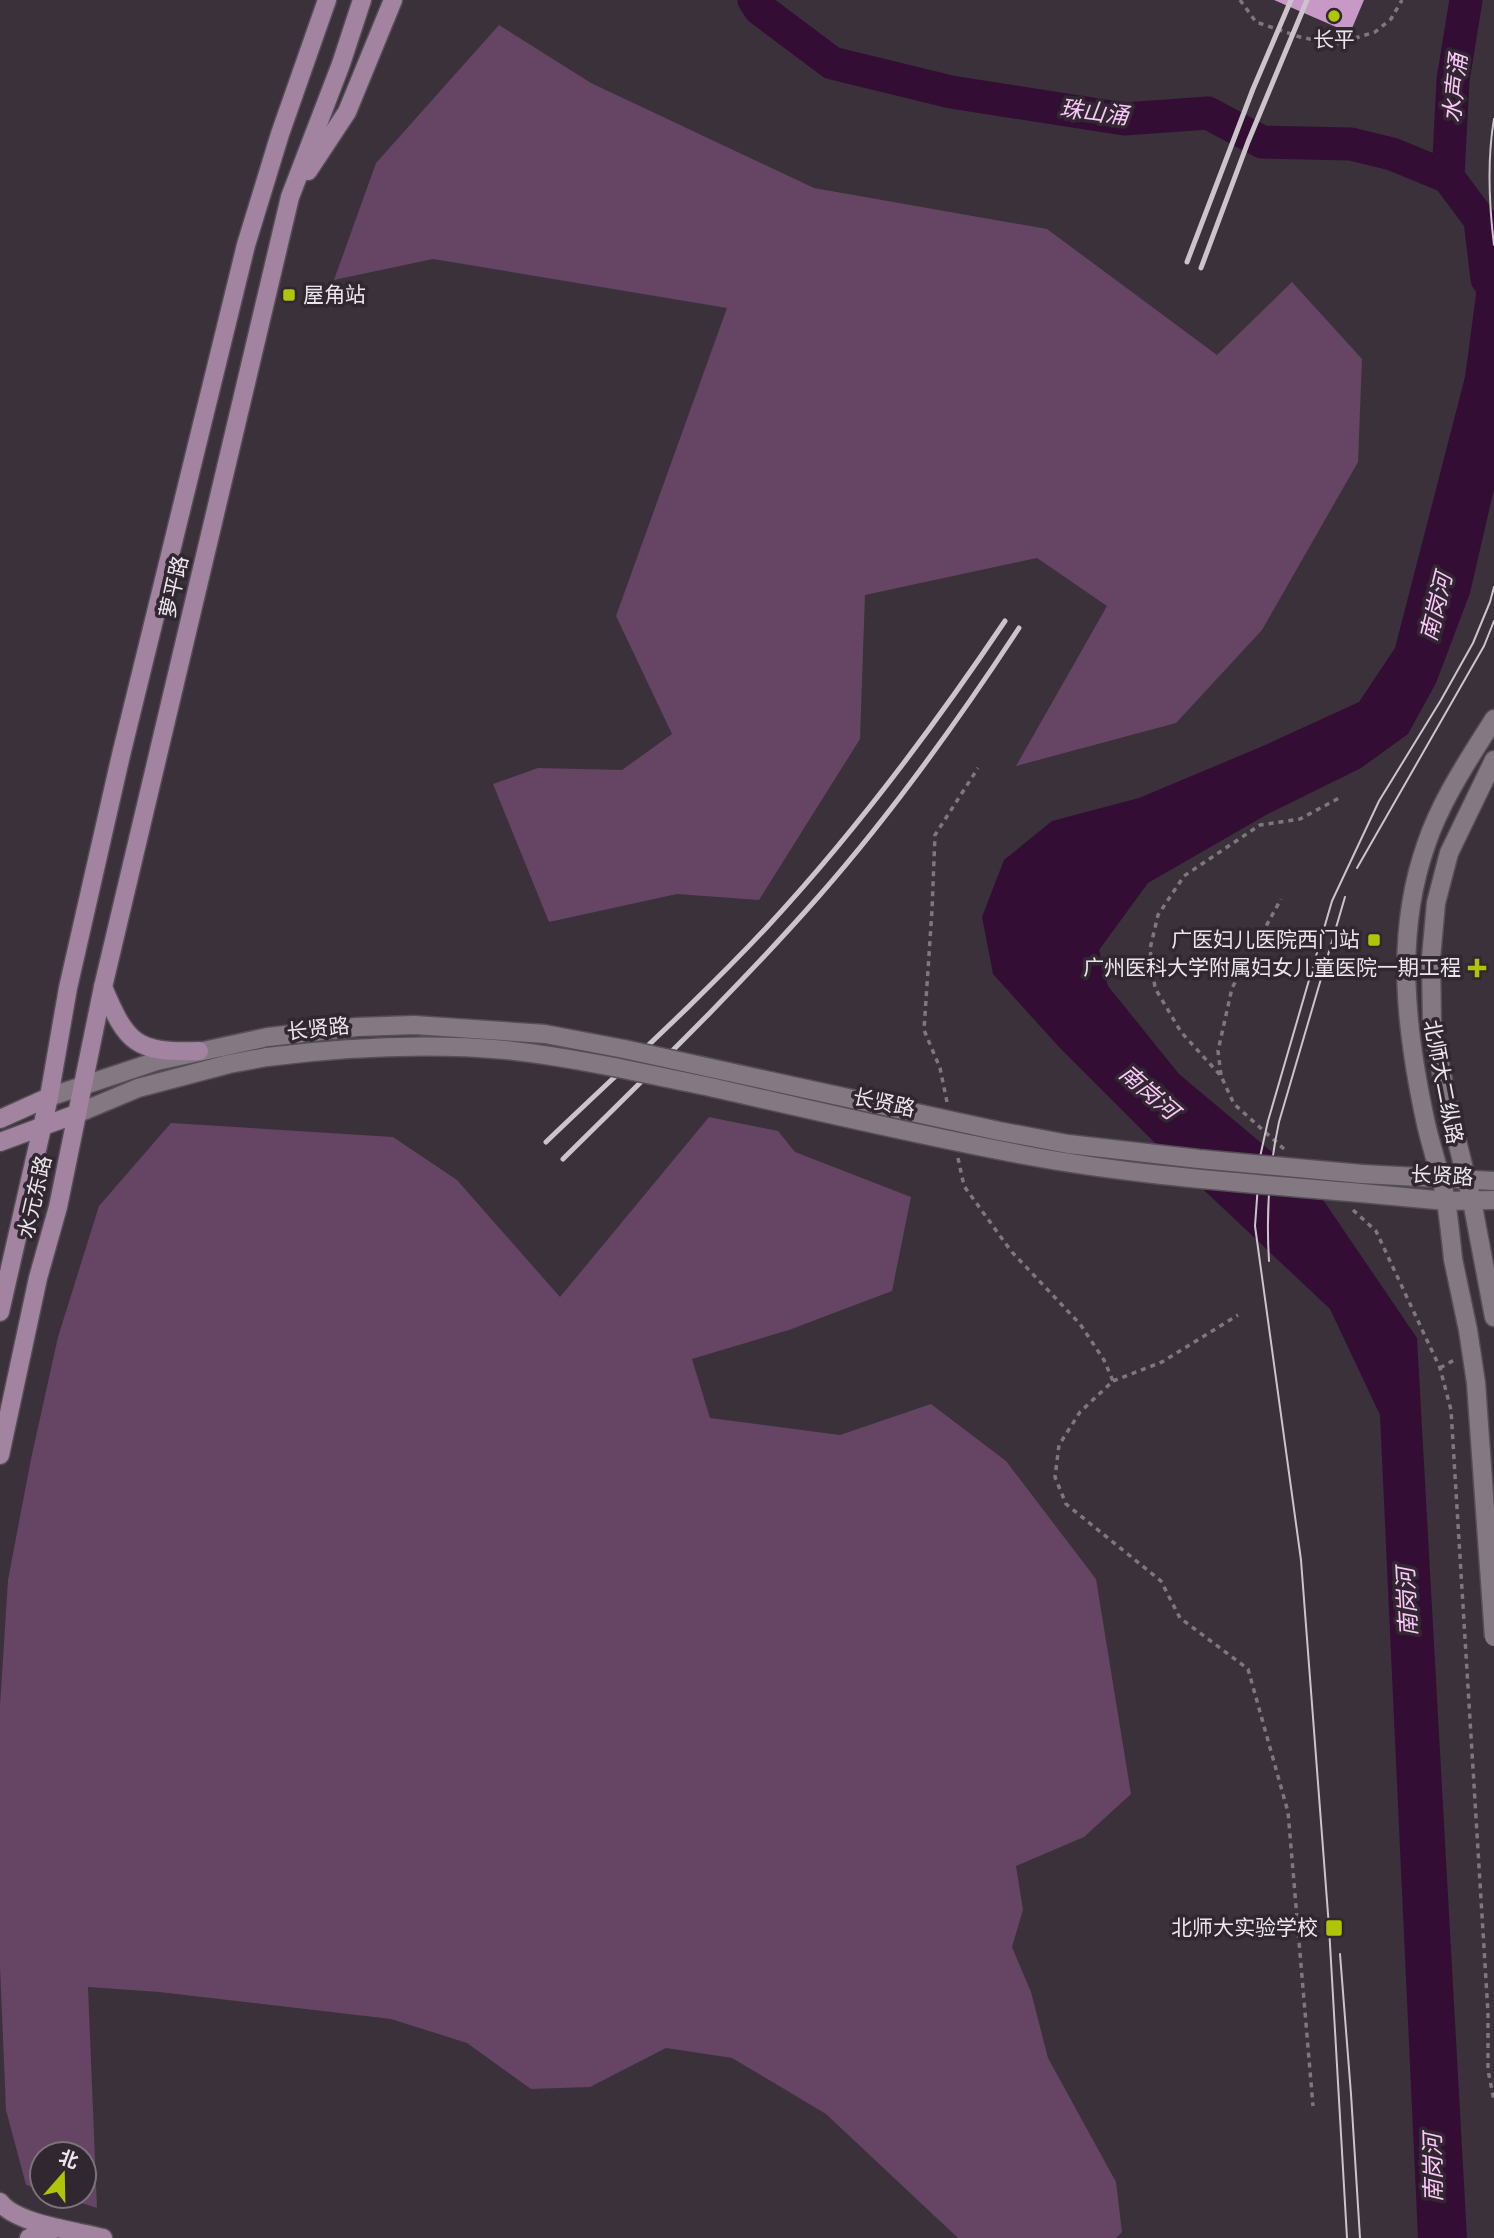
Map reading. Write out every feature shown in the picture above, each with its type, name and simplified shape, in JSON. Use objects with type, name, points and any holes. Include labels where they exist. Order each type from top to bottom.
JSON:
[{"type":"main road","name":"萝平路","points":[[42,1126],[68,988],[121,755],[246,245],[280,134],[327,0]]},
{"type":"main road","name":"萝平路","points":[[76,1114],[103,987],[290,197],[341,64],[362,0]]},
{"type":"main road","points":[[290,197],[347,112],[394,0]]},
{"type":"main road","points":[[103,987],[117,1020],[131,1038],[159,1051],[199,1051]]},
{"type":"main road","points":[[0,1119],[49,1097]]},
{"type":"main road","points":[[0,1142],[76,1114]]},
{"type":"main road","name":"水元东路","points":[[0,1455],[38,1278],[58,1207],[76,1114]]},
{"type":"main road","name":"水元东路","points":[[0,1312],[42,1126]]},
{"type":"main road","points":[[0,1257],[7,1287]]},
{"type":"main road","points":[[0,2202],[3,2207],[29,2221],[103,2238]]},
{"type":"main road","points":[[29,2238],[60,2227]]},
{"type":"street","name":"北师大二纵路","points":[[1494,719],[1459,775],[1426,845],[1416,882],[1407,937],[1407,1014],[1412,1055],[1446,1200],[1453,1259],[1476,1383],[1494,1637]]},
{"type":"street","name":"北师大二纵路","points":[[1494,760],[1449,853],[1436,903],[1431,958],[1432,1025],[1482,1247],[1494,1317]]},
{"type":"street","name":"长贤路","points":[[49,1097],[157,1061],[268,1037],[357,1027],[414,1026],[545,1034],[1068,1144],[1362,1174],[1494,1181]]},
{"type":"street","name":"长贤路","points":[[76,1114],[138,1088],[267,1057],[378,1046],[470,1048],[537,1054],[613,1066],[921,1134],[1080,1165],[1177,1178],[1446,1200],[1494,1200]]},
{"type":"path","points":[[1240,0],[1256,22],[1300,37],[1336,44],[1375,32],[1391,19],[1402,0]]},
{"type":"path","points":[[948,1107],[940,1068],[924,1030],[935,835],[978,768]]},
{"type":"path","points":[[1285,1149],[1234,1104],[1221,1076],[1181,1032],[1155,988],[1150,948],[1158,915],[1184,876],[1260,825],[1300,819],[1341,797]]},
{"type":"path","points":[[1221,1076],[1219,1051],[1231,988],[1281,899]]},
{"type":"path","points":[[956,1146],[964,1186],[1011,1251],[1080,1324],[1104,1360],[1113,1381]]},
{"type":"path","points":[[1346,1204],[1376,1231],[1440,1368],[1451,1410],[1487,2000],[1488,2070],[1494,2101]]},
{"type":"path","points":[[1238,1315],[1162,1362],[1113,1381],[1080,1412],[1059,1445],[1055,1477],[1066,1504],[1161,1581],[1180,1618],[1248,1669],[1288,1812],[1313,2106]]},
{"type":"shaded area","points":[[499,25],[591,83],[814,188],[1047,229],[1217,355],[1292,282],[1362,359],[1358,462],[1262,630],[1176,723],[1016,766],[1107,606],[1037,558],[865,595],[860,739],[759,900],[677,894],[549,922],[493,784],[538,768],[622,770],[672,734],[616,616],[727,308],[433,259],[334,280],[376,163]]},
{"type":"shaded area","points":[[709,1117],[778,1131],[795,1152],[911,1197],[892,1291],[789,1330],[692,1359],[710,1418],[840,1435],[931,1404],[1006,1461],[1096,1579],[1131,1794],[1084,1837],[1016,1866],[1023,1910],[1012,1947],[1031,1992],[1048,2058],[1116,2182],[1122,2232],[1116,2238],[958,2238],[826,2114],[732,2058],[666,2048],[590,2087],[531,2089],[467,2043],[391,2019],[159,1992],[88,1987],[94,2140],[28,2140],[26,2185],[6,2110],[0,1967],[0,1706],[8,1580],[58,1337],[99,1206],[171,1123],[393,1137],[457,1180],[560,1297]]},
{"type":"water","points":[[1494,231],[1494,489],[1470,593],[1436,683],[1408,734],[1361,768],[1266,815],[1148,883],[1099,950],[1108,986],[1179,1074],[1315,1188],[1417,1338],[1467,2238],[1418,2238],[1380,1415],[1330,1309],[1172,1160],[1059,1047],[993,974],[982,917],[1004,860],[1052,821],[1139,798],[1359,702],[1395,648],[1465,377],[1476,295],[1473,237]]},
{"type":"building","name":"长平","points":[[1274,0],[1364,0],[1350,33]]},
{"type":"waterway","name":"珠山涌","points":[[754,0],[760,9],[832,63],[951,92],[1124,119],[1208,113],[1262,142],[1351,144],[1392,154],[1448,177]]},
{"type":"waterway","name":"水声涌","points":[[1448,177],[1453,80],[1466,0]]},
{"type":"waterway","name":"南岗河","points":[[1448,177],[1480,220],[1487,279]]},
{"type":"tram line","points":[[1494,119],[1489,182],[1494,245]]},
{"type":"tram line","points":[[1347,2238],[1329,1927],[1301,1560],[1255,1226],[1260,1157],[1332,901],[1379,801],[1473,643],[1494,587]]},
{"type":"tram line","points":[[1357,868],[1484,646],[1494,621]]},
{"type":"tram line","points":[[1269,1261],[1269,1191],[1279,1122],[1345,897]]},
{"type":"tram line","points":[[1340,1954],[1360,2238]]},
{"type":"railway","points":[[1187,262],[1253,89],[1291,0]]},
{"type":"railway","points":[[1201,268],[1248,142],[1307,0]]},
{"type":"railway","points":[[546,1142],[713,982],[800,891],[892,778],[1005,621]]},
{"type":"railway","points":[[563,1159],[725,997],[846,864],[924,765],[1019,628]]},
{"type":"place","name":"长平","points":[[1334,16]]},
{"type":"place","name":"屋角站","points":[[289,295]]},
{"type":"place","name":"广医妇儿医院西门站","points":[[1374,940]]},
{"type":"place","name":"广州医科大学附属妇女儿童医院一期工程","points":[[1477,968]]},
{"type":"place","name":"北师大实验学校","points":[[1334,1928]]}]
